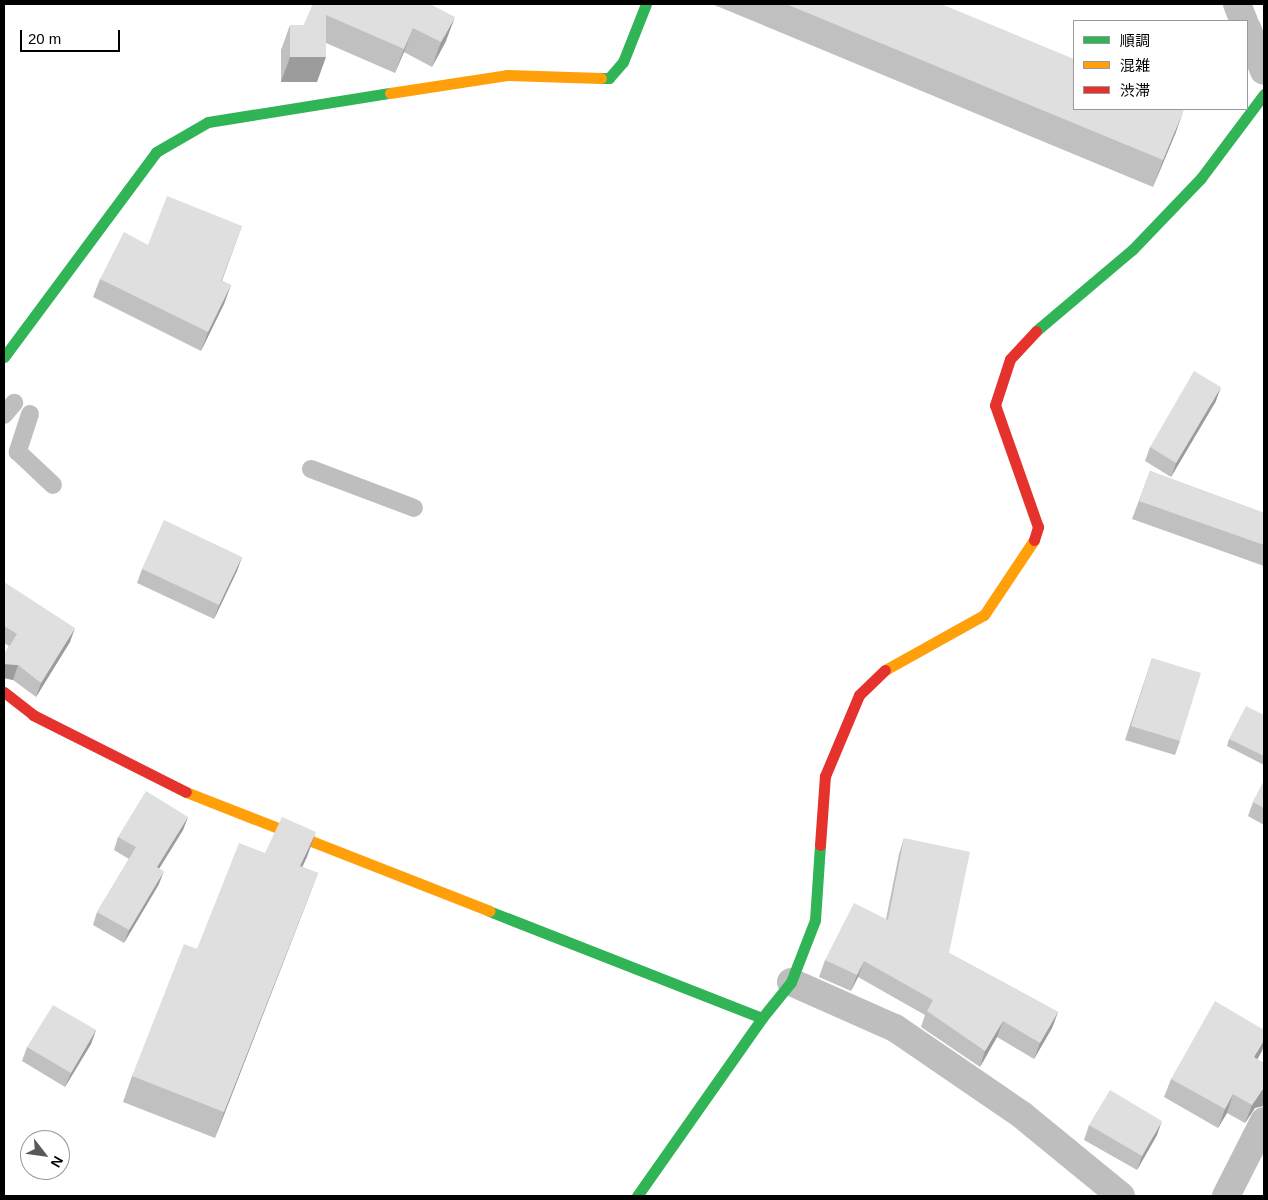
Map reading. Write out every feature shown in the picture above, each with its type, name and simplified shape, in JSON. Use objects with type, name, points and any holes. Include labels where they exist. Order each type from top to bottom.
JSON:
[{"type":"street","points":[[4,357],[156,152],[208,122],[508,75],[609,78],[623,62],[646,4]]},
{"type":"street","points":[[1237,4],[1244,20]]},
{"type":"street","points":[[1248,31],[1264,71]]},
{"type":"street","points":[[638,1196],[762,1018],[791,982],[815,920],[825,776],[859,695],[884,670],[984,615],[1036,537],[1038,527],[995,405],[1010,359],[1050,317],[1139,243],[1201,178],[1264,94]]},
{"type":"street","points":[[4,692],[33,715],[187,792],[762,1018]]},
{"type":"street","points":[[791,982],[895,1028],[1022,1115],[1120,1196]]},
{"type":"street","points":[[1226,1196],[1264,1121]]},
{"type":"lane","points":[[30,414],[18,452],[53,485]]},
{"type":"lane","points":[[311,469],[414,508]]},
{"type":"building","points":[[313,4],[430,4],[455,17],[441,42],[413,28],[404,49],[326,15],[326,57],[290,57],[290,25],[304,25]]},
{"type":"building","points":[[786,4],[941,4],[1073,59],[1073,110],[1184,110],[1163,160]]},
{"type":"building","points":[[167,196],[242,226],[221,281],[231,285],[208,332],[100,279],[124,232],[148,245]]},
{"type":"building","points":[[1194,371],[1221,387],[1176,463],[1150,447]]},
{"type":"building","points":[[1150,471],[1264,513],[1264,545],[1139,501]]},
{"type":"building","points":[[164,520],[242,557],[219,605],[142,569]]},
{"type":"building","points":[[4,582],[75,628],[41,683],[18,665],[4,664],[4,655],[17,634],[4,626]]},
{"type":"building","points":[[1152,658],[1201,673],[1180,741],[1131,726]]},
{"type":"building","points":[[1246,706],[1264,715],[1264,756],[1229,739]]},
{"type":"building","points":[[1264,781],[1264,808],[1253,802]]},
{"type":"building","points":[[146,791],[188,817],[157,867],[164,871],[129,930],[97,912],[136,847],[118,837]]},
{"type":"building","points":[[282,817],[316,832],[300,866],[318,873],[224,1112],[132,1076],[184,944],[197,949],[239,843],[265,853]]},
{"type":"building","points":[[904,838],[970,852],[949,953],[1058,1012],[1040,1043],[1003,1021],[985,1051],[927,1011],[933,1000],[864,961],[857,975],[825,960],[854,903],[888,920]]},
{"type":"building","points":[[1215,1001],[1264,1030],[1264,1040],[1254,1057],[1264,1063],[1264,1089],[1252,1105],[1233,1094],[1225,1109],[1171,1079]]},
{"type":"building","points":[[53,1005],[96,1030],[71,1073],[27,1047]]},
{"type":"building","points":[[1110,1090],[1162,1121],[1142,1156],[1089,1125]]},
{"type":"traffic: fast","points":[[601,78],[609,78],[623,62],[646,4]]},
{"type":"traffic: fast","points":[[4,357],[156,152],[208,122],[390,93]]},
{"type":"traffic: fast","points":[[1036,331],[1132,250],[1201,178],[1264,94]]},
{"type":"traffic: fast","points":[[637,1196],[762,1018],[791,982],[815,920],[820,845]]},
{"type":"traffic: fast","points":[[489,911],[762,1018]]},
{"type":"traffic: slow","points":[[390,93],[507,75],[601,78]]},
{"type":"traffic: slow","points":[[885,670],[984,615],[1034,540]]},
{"type":"traffic: slow","points":[[186,792],[489,911]]},
{"type":"traffic: jam","points":[[1034,540],[1038,527],[995,405],[1010,359],[1036,331]]},
{"type":"traffic: jam","points":[[820,845],[825,776],[859,695],[885,670]]},
{"type":"traffic: jam","points":[[4,692],[33,715],[186,792]]}]
